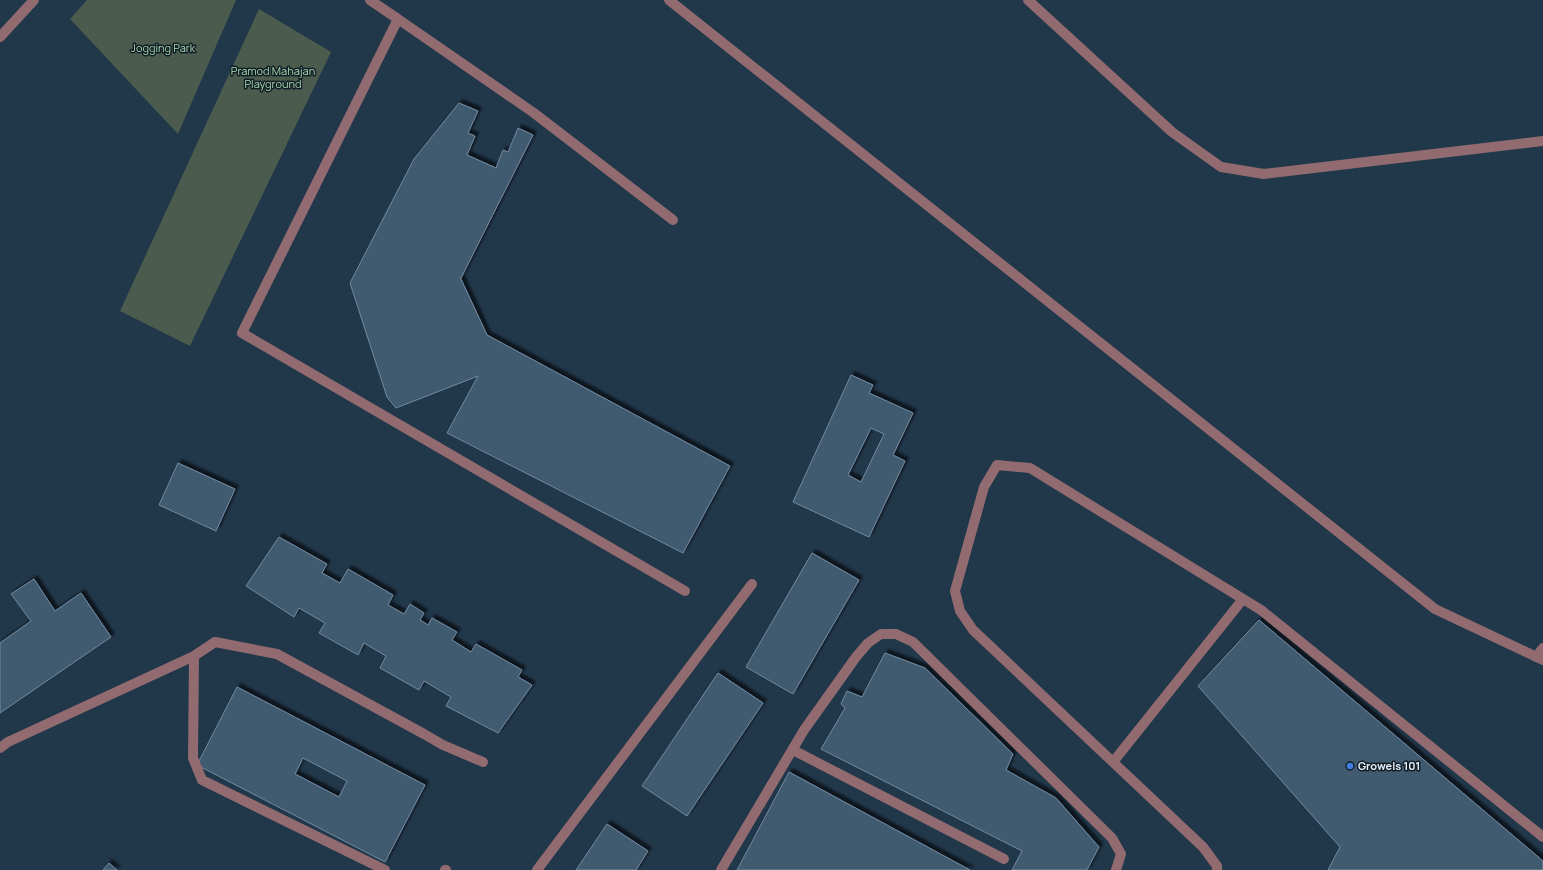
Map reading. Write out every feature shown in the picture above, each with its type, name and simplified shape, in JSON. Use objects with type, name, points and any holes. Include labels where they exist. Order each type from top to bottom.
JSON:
[{"type":"street","points":[[0,37],[34,0]]},
{"type":"street","points":[[370,0],[534,113],[672,220]]},
{"type":"street","points":[[669,0],[1435,609],[1539,658],[1543,648]]},
{"type":"street","points":[[1028,0],[1172,132],[1221,167],[1264,174],[1543,141]]},
{"type":"street","points":[[398,19],[242,333],[685,591]]},
{"type":"street","points":[[1217,870],[1217,866],[1203,847],[973,630],[960,611],[955,591],[984,487],[997,465],[1030,468],[1267,615],[1543,837]]},
{"type":"street","points":[[536,870],[752,584]]},
{"type":"street","points":[[1113,762],[1243,599]]},
{"type":"street","points":[[721,870],[804,730],[860,652],[868,643],[881,634],[896,634],[913,642],[1112,838],[1120,854],[1116,870]]},
{"type":"street","points":[[0,748],[8,742],[194,656],[215,642],[277,654],[424,734],[443,746],[483,762]]},
{"type":"street","points":[[194,656],[193,758],[202,780],[385,870]]},
{"type":"street","points":[[793,750],[1004,859]]},
{"type":"green space","name":"Jogging Park","points":[[87,0],[236,0],[178,134],[70,19]]},
{"type":"green space","name":"Pramod Mahajan Playground","points":[[259,9],[331,52],[190,346],[120,311]]},
{"type":"building","points":[[459,103],[478,111],[468,133],[475,136],[467,155],[496,168],[503,150],[508,152],[518,128],[533,135],[461,278],[460,277],[487,335],[730,466],[683,553],[447,433],[478,376],[396,408],[387,397],[350,283],[414,159]]},
{"type":"building","points":[[851,375],[873,385],[869,393],[913,413],[893,455],[905,461],[869,537],[793,502]],"holes":[[[871,428],[884,434],[861,482],[848,475]]]},
{"type":"building","points":[[178,463],[235,489],[216,531],[159,505]]},
{"type":"building","points":[[279,537],[327,564],[322,573],[340,583],[348,569],[393,595],[388,605],[404,614],[410,604],[424,613],[420,620],[428,625],[432,618],[457,632],[452,640],[471,652],[476,644],[522,670],[518,677],[532,685],[498,733],[446,706],[451,697],[424,681],[419,690],[380,668],[386,656],[364,643],[358,655],[319,633],[325,623],[299,608],[294,617],[246,586]]},
{"type":"building","points":[[812,553],[859,580],[793,694],[746,667]]},
{"type":"building","points":[[34,579],[55,611],[81,593],[111,637],[0,713],[0,643],[31,621],[11,594]]},
{"type":"building","name":"Growels 101","points":[[1259,620],[1543,861],[1543,870],[1328,870],[1340,847],[1198,686]]},
{"type":"building","points":[[885,653],[925,668],[1013,754],[1006,770],[1056,798],[1099,847],[1087,870],[1012,870],[1022,851],[821,749],[845,708],[841,704],[847,691],[862,697]]},
{"type":"building","points":[[718,673],[763,703],[687,816],[642,786]]},
{"type":"building","points":[[237,687],[425,785],[385,862],[197,765]],"holes":[[[303,758],[347,781],[339,797],[295,774]]]},
{"type":"building","points":[[789,772],[970,870],[737,870]]},
{"type":"building","points":[[607,824],[648,851],[636,870],[576,870]]},
{"type":"building","points":[[109,863],[117,870],[103,870]]},
{"type":"place","name":"Growels 101","points":[[1350,766]]}]
